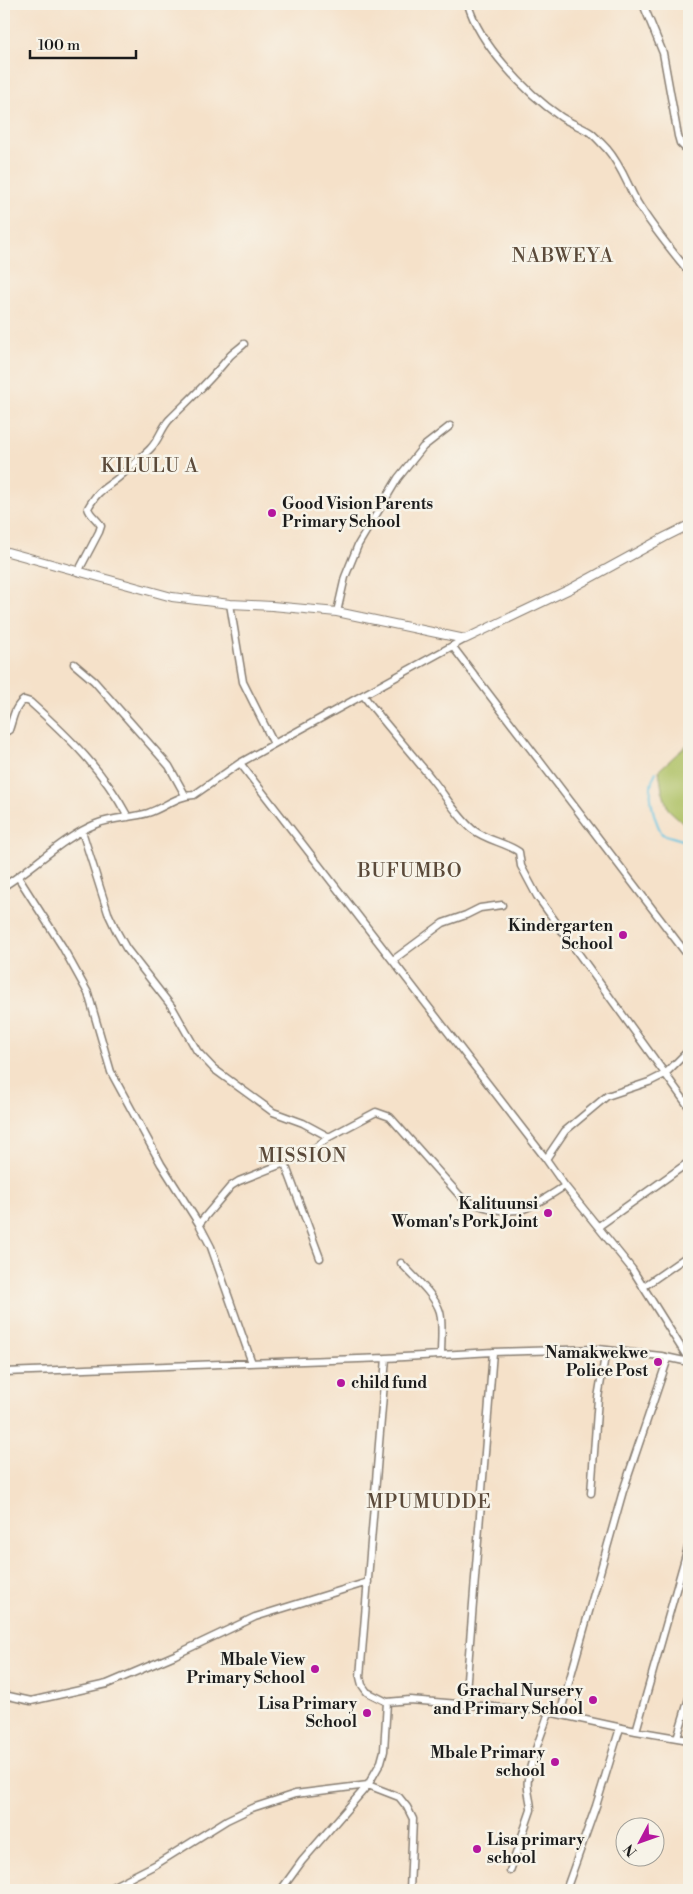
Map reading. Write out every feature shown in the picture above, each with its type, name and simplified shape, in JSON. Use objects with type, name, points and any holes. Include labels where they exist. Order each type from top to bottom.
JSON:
[{"type":"street","points":[[468,4],[486,41],[519,82],[559,116],[590,133],[607,149],[620,168],[636,200],[650,222],[689,272]]},
{"type":"street","points":[[643,4],[663,53],[680,143],[689,152]]},
{"type":"street","points":[[78,572],[99,532],[98,520],[89,513],[88,508],[96,493],[117,478],[156,442],[163,426],[209,381],[229,356],[244,344]]},
{"type":"street","points":[[337,612],[345,577],[358,545],[398,478],[416,454],[450,426]]},
{"type":"street","points":[[4,886],[18,878],[82,831],[103,822],[148,813],[164,807],[185,795],[194,795],[240,763],[363,695],[465,640],[573,587],[689,525]]},
{"type":"street","points":[[4,551],[172,597],[230,604],[337,612],[465,640]]},
{"type":"street","points":[[230,604],[243,682],[274,744]]},
{"type":"street","points":[[453,647],[689,957]]},
{"type":"street","points":[[74,664],[94,681],[169,766],[185,795]]},
{"type":"street","points":[[363,695],[472,829],[492,841],[509,845],[519,852],[521,866],[537,896],[689,1107]]},
{"type":"street","points":[[4,733],[9,730],[20,702],[24,700],[30,702],[68,736],[105,779],[116,793],[128,817]]},
{"type":"street","points":[[240,763],[565,1186],[632,1270],[689,1361]]},
{"type":"street","points":[[82,831],[108,912],[117,932],[126,948],[172,1007],[197,1051],[214,1069],[273,1112],[302,1123],[329,1137]]},
{"type":"street","points":[[18,878],[62,946],[88,993],[111,1072],[161,1164],[199,1224],[211,1247],[252,1363]]},
{"type":"street","points":[[393,960],[443,923],[480,908],[502,905]]},
{"type":"street","points":[[546,1159],[565,1131],[607,1096],[649,1082],[665,1074],[689,1050]]},
{"type":"street","points":[[199,1224],[231,1186],[284,1162],[307,1154],[329,1137],[376,1112],[390,1117],[461,1197],[470,1204],[516,1211],[530,1207],[565,1186]]},
{"type":"street","points":[[284,1162],[320,1258]]},
{"type":"street","points":[[598,1226],[689,1162]]},
{"type":"street","points":[[643,1287],[689,1255]]},
{"type":"street","points":[[401,1263],[434,1299],[438,1306],[441,1314],[441,1355]]},
{"type":"street","points":[[4,1372],[386,1358],[493,1352],[606,1350],[689,1361]]},
{"type":"street","points":[[591,1493],[598,1398],[606,1350]]},
{"type":"street","points":[[465,1704],[493,1352]]},
{"type":"street","points":[[386,1358],[360,1677],[362,1685],[367,1692],[387,1702],[410,1700],[549,1712],[620,1728],[689,1740]]},
{"type":"street","points":[[560,1714],[612,1526],[668,1358]]},
{"type":"street","points":[[636,1731],[689,1544]]},
{"type":"street","points":[[4,1695],[31,1701],[106,1684],[175,1655],[255,1617],[368,1582]]},
{"type":"street","points":[[677,1738],[689,1698]]},
{"type":"street","points":[[281,1890],[302,1861],[368,1785],[381,1762],[384,1751],[387,1702]]},
{"type":"street","points":[[510,1871],[531,1810],[527,1789],[528,1778],[549,1712]]},
{"type":"street","points":[[566,1890],[596,1806],[620,1728]]},
{"type":"street","points":[[106,1890],[155,1865],[227,1820],[252,1808],[295,1794],[368,1785],[399,1797],[413,1819],[410,1890]]},
{"type":"green space","points":[[689,743],[689,828],[668,809],[662,790],[659,770]]},
{"type":"waterway","points":[[656,772],[651,786],[651,795],[653,811],[662,834],[689,842]]},
{"type":"place","name":"Good Vision Parents Primary School","points":[[272,513]]},
{"type":"place","name":"Kindergarten School","points":[[623,935]]},
{"type":"place","name":"Kalituunsi Woman's Pork Joint","points":[[548,1213]]},
{"type":"place","name":"Namakwekwe Police Post","points":[[658,1362]]},
{"type":"place","name":"child fund","points":[[341,1383]]},
{"type":"place","name":"Mbale View Primary School","points":[[315,1669]]},
{"type":"place","name":"Grachal Nursery and Primary School","points":[[593,1700]]},
{"type":"place","name":"Lisa Primary School","points":[[367,1713]]},
{"type":"place","name":"Mbale Primary school","points":[[555,1762]]},
{"type":"place","name":"Lisa primary school","points":[[477,1849]]},
{"type":"district","name":"NABWEYA","points":[[563,256]]},
{"type":"district","name":"KILULU A","points":[[150,466]]},
{"type":"district","name":"BUFUMBO","points":[[410,871]]},
{"type":"district","name":"MISSION","points":[[303,1156]]},
{"type":"district","name":"MPUMUDDE","points":[[429,1502]]}]
